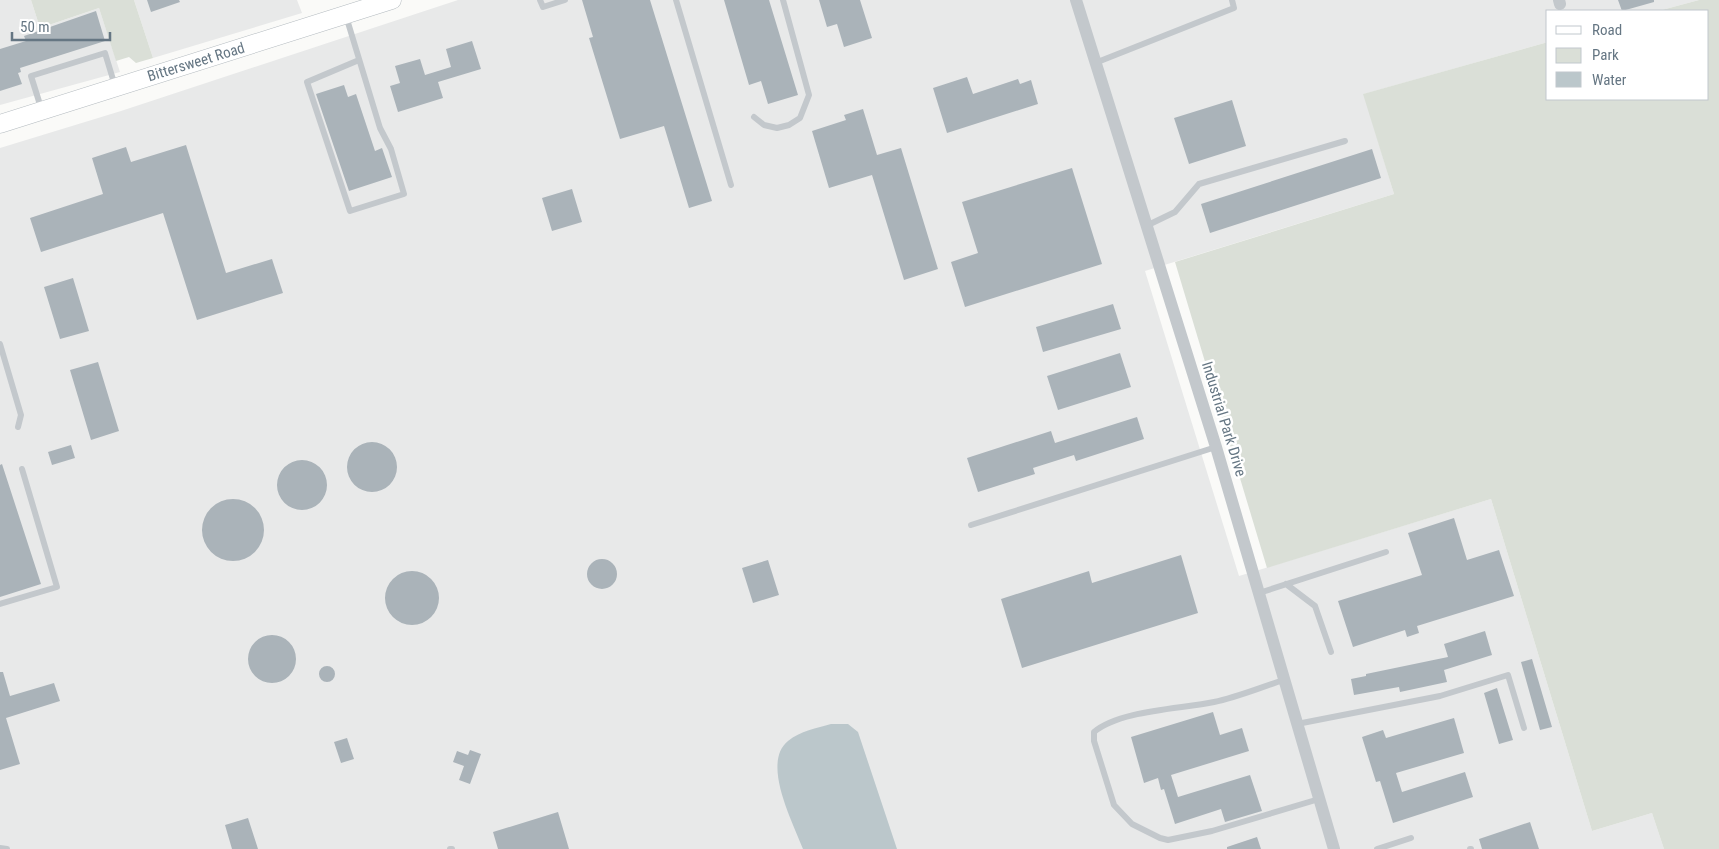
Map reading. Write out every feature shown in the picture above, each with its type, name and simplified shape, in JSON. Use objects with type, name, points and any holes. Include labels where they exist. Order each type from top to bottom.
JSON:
[{"type":"street","name":"Bittersweet Road","points":[[0,124],[392,0]]},
{"type":"street","name":"Industrial Park Drive","points":[[1076,0],[1216,448],[1334,849]]},
{"type":"lane","points":[[540,0],[543,7],[565,0]]},
{"type":"lane","points":[[676,0],[732,185]]},
{"type":"lane","points":[[754,117],[764,125],[777,128],[789,125],[800,118],[809,95],[783,0]]},
{"type":"lane","points":[[1095,63],[1234,8],[1232,0]]},
{"type":"lane","points":[[345,15],[359,60],[380,128],[391,149],[404,194],[350,211],[307,82],[359,60]]},
{"type":"lane","points":[[42,111],[31,76],[105,53],[116,88]]},
{"type":"lane","points":[[1146,226],[1174,212],[1199,184],[1345,141]]},
{"type":"lane","points":[[0,344],[21,415],[18,427]]},
{"type":"lane","points":[[971,525],[1216,448]]},
{"type":"lane","points":[[0,604],[56,587],[22,469]]},
{"type":"lane","points":[[1258,593],[1386,552]]},
{"type":"lane","points":[[1286,584],[1315,606],[1331,652]]},
{"type":"lane","points":[[1297,724],[1440,696],[1508,674],[1524,728]]},
{"type":"lane","points":[[1284,680],[1214,702],[1152,710],[1117,721],[1100,727],[1094,732],[1094,741],[1114,805],[1132,824],[1160,838],[1168,840],[1212,831],[1319,799]]},
{"type":"lane","points":[[1377,849],[1411,838]]},
{"type":"lane","points":[[0,848],[7,849]]},
{"type":"shaded area","points":[[0,0],[31,0],[40,28],[99,8],[120,72],[0,105]]},
{"type":"shaded area","points":[[134,0],[297,0],[302,13],[153,58]]},
{"type":"shaded area","points":[[458,0],[1699,0],[1662,10],[1546,10],[1546,43],[1364,94],[1394,194],[1145,271],[1239,576],[1491,499],[1592,831],[1652,813],[1664,849],[0,849],[0,148],[121,111]]},
{"type":"green space","points":[[31,0],[134,0],[153,58],[136,63],[129,57],[116,61],[99,8],[40,28]]},
{"type":"green space","points":[[1699,0],[1719,0],[1719,849],[1664,849],[1652,813],[1592,831],[1491,499],[1267,568],[1175,262],[1394,194],[1363,94],[1546,43],[1546,100],[1709,100],[1709,10],[1662,10]]},
{"type":"water","points":[[831,724],[848,724],[858,732],[897,849],[803,849],[787,809],[778,778],[780,751],[788,741],[803,732]]},
{"type":"building","points":[[147,0],[179,0],[180,2],[151,12]]},
{"type":"building","points":[[582,0],[650,0],[712,201],[689,208],[664,126],[620,139],[589,38],[593,37]]},
{"type":"building","points":[[724,0],[769,0],[798,95],[768,104],[761,81],[749,85]]},
{"type":"building","points":[[819,0],[860,0],[872,38],[844,47],[837,24],[827,27]]},
{"type":"building","points":[[1618,0],[1654,0],[1654,2],[1622,10]]},
{"type":"building","points":[[96,11],[105,41],[20,68],[21,72],[18,73],[22,84],[0,91],[0,49],[26,41],[24,36]]},
{"type":"building","points":[[472,41],[481,69],[438,82],[443,98],[398,112],[390,86],[400,83],[395,66],[420,59],[425,75],[451,67],[446,49]]},
{"type":"building","points":[[967,77],[973,94],[1018,79],[1020,84],[1031,80],[1038,104],[947,133],[933,88]]},
{"type":"building","points":[[344,85],[348,97],[356,94],[375,151],[382,148],[392,177],[349,191],[316,94]]},
{"type":"building","points":[[1232,100],[1246,146],[1189,164],[1174,118]]},
{"type":"building","points":[[863,109],[877,155],[901,148],[938,269],[904,280],[872,175],[829,188],[812,131],[846,120],[844,115]]},
{"type":"building","points":[[186,145],[226,273],[272,259],[283,293],[197,320],[163,213],[41,252],[30,218],[103,194],[92,158],[126,147],[131,162]]},
{"type":"building","points":[[1372,149],[1381,178],[1210,233],[1201,204]]},
{"type":"building","points":[[1072,168],[1102,264],[965,307],[951,262],[978,253],[962,202]]},
{"type":"building","points":[[572,189],[582,222],[552,231],[542,198]]},
{"type":"building","points":[[73,278],[89,331],[60,339],[44,287]]},
{"type":"building","points":[[1113,304],[1121,329],[1043,352],[1036,327]]},
{"type":"building","points":[[1120,353],[1131,387],[1058,410],[1047,376]]},
{"type":"building","points":[[98,362],[119,431],[91,440],[70,370]]},
{"type":"building","points":[[1137,417],[1144,439],[1076,461],[1074,455],[1033,468],[1035,474],[978,492],[967,458],[1051,431],[1055,443]]},
{"type":"building","points":[[372,442],[382,444],[390,449],[395,457],[397,467],[395,477],[390,485],[382,490],[372,492],[362,490],[354,485],[349,477],[347,467],[349,457],[354,449],[362,444]]},
{"type":"building","points":[[71,445],[75,458],[52,465],[48,452]]},
{"type":"building","points":[[302,460],[311,462],[322,471],[327,485],[325,494],[316,505],[302,510],[293,508],[282,499],[277,485],[279,476],[288,465]]},
{"type":"building","points":[[2,464],[41,584],[0,597],[0,465]]},
{"type":"building","points":[[227,499],[239,499],[255,508],[262,518],[264,530],[262,542],[255,552],[239,561],[227,561],[216,556],[207,547],[202,536],[202,524],[207,513],[216,504]]},
{"type":"building","points":[[1454,518],[1467,560],[1499,550],[1514,596],[1417,626],[1419,633],[1407,637],[1405,630],[1353,647],[1338,601],[1422,575],[1408,533]]},
{"type":"building","points":[[1181,555],[1198,613],[1022,668],[1001,599],[1089,571],[1092,583]]},
{"type":"building","points":[[602,559],[613,563],[617,574],[613,585],[602,589],[591,585],[587,574],[591,563]]},
{"type":"building","points":[[768,560],[779,595],[753,603],[742,568]]},
{"type":"building","points":[[407,571],[417,571],[427,575],[435,583],[439,598],[435,613],[427,621],[417,625],[407,625],[397,621],[389,613],[385,603],[385,593],[389,583],[397,575]]},
{"type":"building","points":[[1485,631],[1492,655],[1444,670],[1447,682],[1400,692],[1399,687],[1354,695],[1351,679],[1366,676],[1366,674],[1448,657],[1444,644]]},
{"type":"building","points":[[267,635],[277,635],[286,639],[292,645],[296,659],[292,673],[286,679],[277,683],[267,683],[258,679],[252,673],[248,664],[248,654],[252,645],[258,639]]},
{"type":"building","points":[[1532,659],[1552,727],[1540,730],[1521,662]]},
{"type":"building","points":[[327,666],[333,668],[335,674],[333,680],[327,682],[321,680],[319,674],[321,668]]},
{"type":"building","points":[[0,672],[3,672],[10,696],[54,683],[60,701],[6,718],[20,764],[0,770]]},
{"type":"building","points":[[1497,688],[1513,740],[1499,744],[1484,693]]},
{"type":"building","points":[[1213,712],[1220,735],[1242,728],[1249,751],[1171,775],[1178,797],[1250,775],[1262,811],[1225,822],[1221,809],[1175,824],[1164,789],[1161,790],[1158,778],[1144,783],[1131,737]]},
{"type":"building","points":[[1454,718],[1464,753],[1396,773],[1402,792],[1465,772],[1473,797],[1393,823],[1380,781],[1376,782],[1362,737],[1383,730],[1386,738]]},
{"type":"building","points":[[347,738],[354,759],[341,763],[334,742]]},
{"type":"building","points":[[470,750],[481,754],[470,784],[459,780],[464,766],[453,762],[457,751],[468,755]]},
{"type":"building","points":[[558,812],[569,849],[498,849],[493,832]]},
{"type":"building","points":[[248,818],[258,849],[232,849],[225,825]]},
{"type":"building","points":[[1530,822],[1539,849],[1482,849],[1479,839]]},
{"type":"building","points":[[1257,837],[1261,849],[1227,849],[1227,847]]}]
